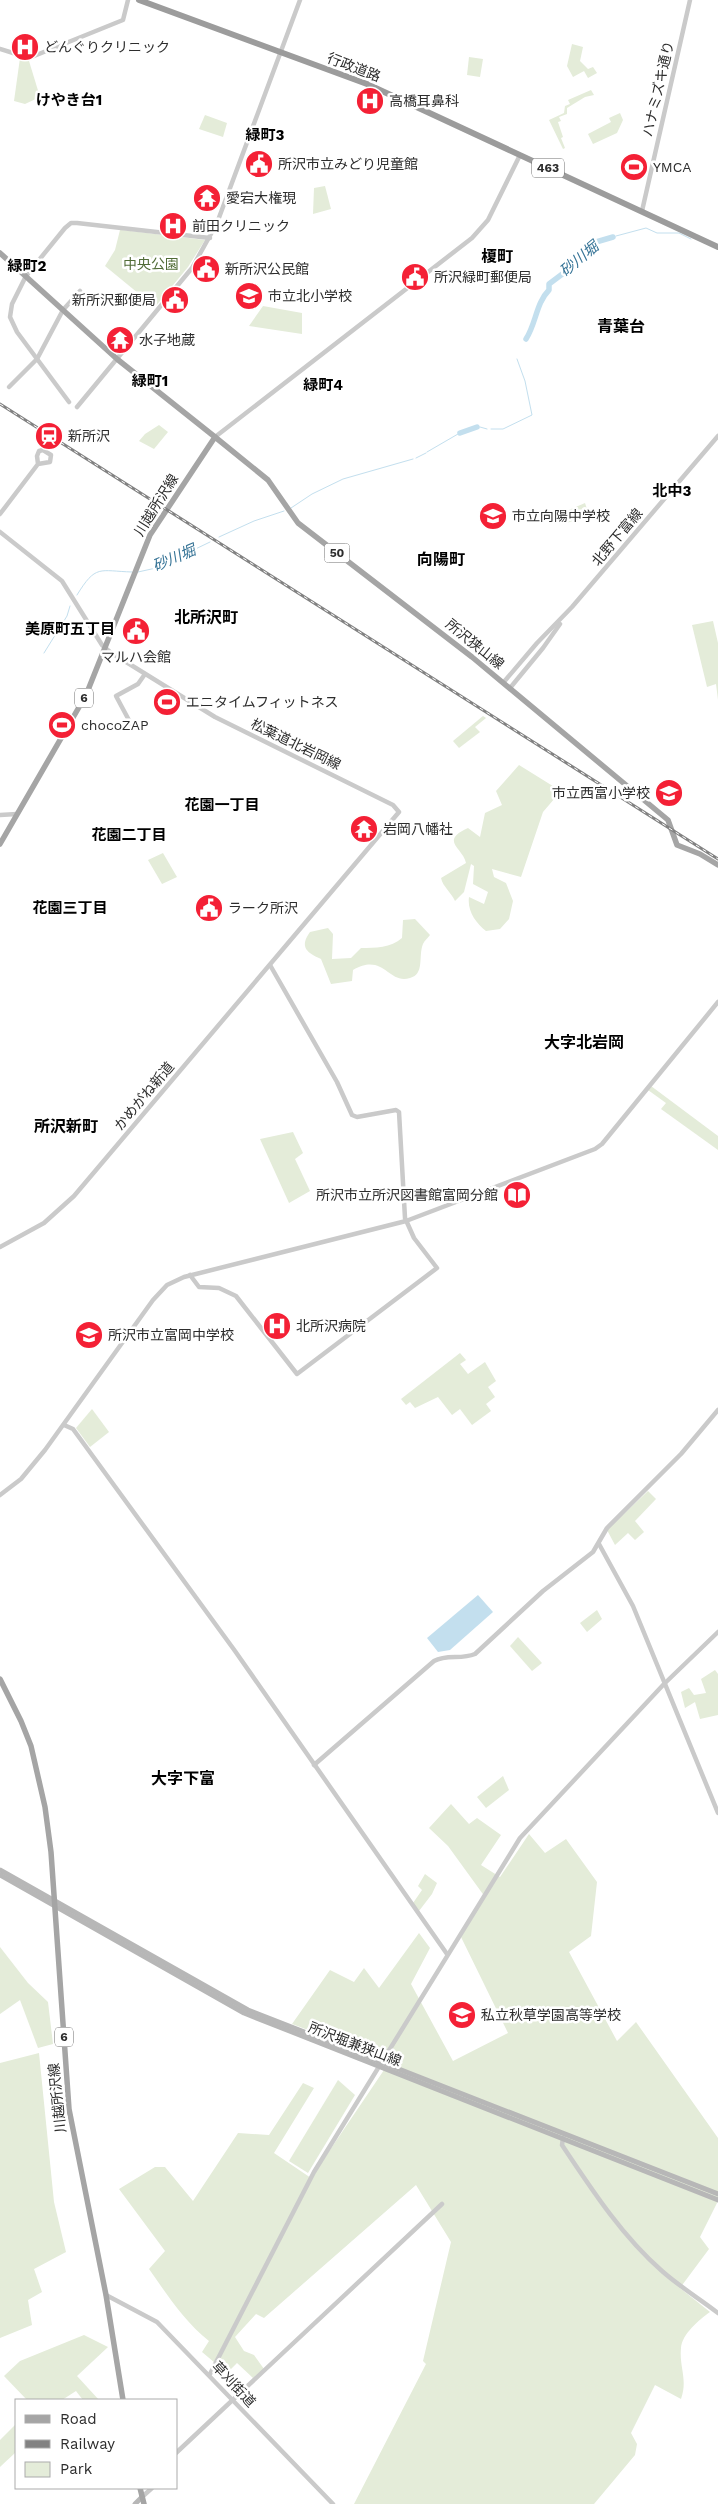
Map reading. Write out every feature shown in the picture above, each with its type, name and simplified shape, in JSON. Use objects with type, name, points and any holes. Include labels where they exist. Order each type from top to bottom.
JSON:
[{"type":"highway","name":"行政道路","points":[[139,0],[366,84],[718,247]]},
{"type":"main road","points":[[0,253],[117,359],[215,437]]},
{"type":"main road","name":"川越所沢線","points":[[0,844],[80,707],[155,528],[215,437]]},
{"type":"main road","name":"所沢狭山線","points":[[215,437],[268,480],[298,523],[410,608],[510,688],[668,820],[678,845],[700,854],[718,866]]},
{"type":"main road","name":"川越所沢線","points":[[0,1679],[24,1728],[37,1767],[49,1836],[70,2109],[106,2295],[123,2399]]},
{"type":"main road","name":"所沢堀兼狭山線","points":[[0,1870],[55,1904]]},
{"type":"main road","name":"所沢堀兼狭山線","points":[[0,1875],[248,2010],[718,2200]]},
{"type":"main road","name":"所沢堀兼狭山線","points":[[380,2063],[718,2194]]},
{"type":"main road","points":[[135,2504],[143,2501]]},
{"type":"street","points":[[0,48],[29,58],[123,20],[128,0]]},
{"type":"street","points":[[77,407],[188,273],[210,238],[282,52],[300,0]]},
{"type":"street","name":"ハナミズキ通り","points":[[642,211],[690,0]]},
{"type":"street","points":[[215,437],[472,238],[488,220],[520,155]]},
{"type":"street","points":[[69,402],[13,326],[10,317],[12,304],[26,276],[65,228],[73,223],[210,238]]},
{"type":"street","points":[[9,387],[37,359],[63,310],[80,290]]},
{"type":"street","name":"北野下富線","points":[[572,607],[718,436]]},
{"type":"street","points":[[0,514],[39,463]]},
{"type":"street","points":[[0,532],[62,581],[105,648]]},
{"type":"street","points":[[503,683],[537,643],[572,607]]},
{"type":"street","points":[[510,688],[543,648],[572,607]]},
{"type":"street","name":"松葉道北岩岡線","points":[[105,648],[182,698],[216,717],[393,805],[399,812]]},
{"type":"street","points":[[131,724],[116,697],[138,684],[144,674]]},
{"type":"street","name":"かめがね新道","points":[[0,1247],[39,1226],[68,1202],[399,812]]},
{"type":"street","points":[[0,815],[17,814]]},
{"type":"street","points":[[190,1276],[195,1284],[203,1288],[220,1288],[236,1296],[297,1374],[436,1268],[416,1241],[406,1221],[400,1112],[396,1110],[357,1117],[352,1115],[337,1082],[270,965]]},
{"type":"street","points":[[0,1495],[27,1472],[64,1425],[158,1294],[174,1281],[406,1221],[598,1147],[718,1002]]},
{"type":"street","points":[[314,1765],[434,1661],[447,1656],[467,1657],[478,1652],[543,1591],[593,1552],[607,1528],[681,1454],[718,1410]]},
{"type":"street","points":[[64,1425],[73,1429],[151,1536],[447,1954]]},
{"type":"street","points":[[599,1544],[628,1597],[718,1813]]},
{"type":"street","points":[[210,2374],[314,2172],[520,1838],[664,1684],[718,1632]]},
{"type":"street","points":[[563,2138],[563,2147],[607,2210],[636,2244],[663,2272],[718,2313]]},
{"type":"street","points":[[178,2451],[442,2204]]},
{"type":"street","name":"草刈街道","points":[[106,2295],[157,2322],[210,2374],[333,2504]]},
{"type":"street","points":[[143,2501],[151,2489]]},
{"type":"green space","points":[[572,44],[583,47],[580,61],[588,69],[593,67],[597,73],[588,78],[584,71],[573,77],[567,66]]},
{"type":"green space","points":[[469,57],[483,59],[480,77],[467,75]]},
{"type":"green space","points":[[20,58],[29,61],[40,97],[25,104],[14,101]]},
{"type":"green space","points":[[591,90],[594,95],[585,97],[567,108],[567,114],[559,117],[561,121],[558,122],[563,137],[561,138],[565,148],[563,149],[549,120],[564,113],[565,106],[570,104],[568,100]]},
{"type":"green space","points":[[620,113],[623,120],[617,133],[593,144],[588,134],[611,122],[609,118]]},
{"type":"green space","points":[[205,115],[227,123],[223,137],[199,129]]},
{"type":"green space","points":[[325,186],[331,209],[313,214],[314,188]]},
{"type":"green space","name":"中央公園","points":[[120,230],[205,240],[188,267],[155,307],[105,266],[115,250]]},
{"type":"green space","points":[[263,306],[302,313],[302,334],[249,326]]},
{"type":"green space","points":[[159,425],[168,432],[154,449],[139,441],[145,434]]},
{"type":"green space","points":[[585,503],[589,515],[567,523],[564,512]]},
{"type":"green space","points":[[713,621],[718,643],[718,700],[716,684],[707,687],[692,625]]},
{"type":"green space","points":[[483,716],[486,718],[475,727],[480,732],[459,748],[453,741]]},
{"type":"green space","points":[[519,765],[556,788],[555,798],[543,812],[521,877],[492,869],[494,877],[506,883],[513,901],[509,919],[500,929],[486,931],[476,920],[469,907],[469,897],[484,904],[488,892],[473,884],[474,866],[471,864],[464,892],[455,901],[441,878],[466,863],[455,845],[455,837],[468,828],[480,837],[485,813],[502,805],[496,791]]},
{"type":"green space","points":[[163,853],[177,877],[162,884],[148,860]]},
{"type":"green space","points":[[415,919],[430,935],[423,944],[418,973],[410,978],[396,977],[379,966],[363,965],[353,970],[352,981],[331,984],[321,959],[308,952],[305,946],[310,932],[328,928],[333,934],[332,959],[351,958],[361,948],[383,947],[398,941],[402,938],[403,920]]},
{"type":"green space","points":[[651,1086],[718,1136],[718,1150],[661,1109],[666,1103],[648,1090]]},
{"type":"green space","points":[[293,1132],[303,1153],[295,1159],[310,1191],[289,1203],[260,1139]]},
{"type":"green space","points":[[460,1353],[466,1360],[460,1364],[468,1374],[485,1362],[496,1381],[488,1387],[495,1397],[486,1404],[491,1411],[472,1425],[460,1409],[452,1415],[438,1397],[415,1408],[410,1402],[406,1405],[401,1399]]},
{"type":"green space","points":[[92,1409],[109,1432],[90,1447],[76,1428]]},
{"type":"green space","points":[[648,1491],[656,1499],[635,1521],[644,1532],[635,1540],[628,1533],[615,1545],[607,1530]]},
{"type":"green space","points":[[597,1610],[602,1619],[587,1632],[580,1623]]},
{"type":"green space","points":[[518,1637],[542,1663],[532,1671],[510,1646]]},
{"type":"green space","points":[[715,1670],[718,1674],[718,1715],[700,1719],[695,1702],[685,1708],[681,1692],[689,1688],[694,1695],[706,1693],[701,1679]]},
{"type":"green space","points":[[503,1776],[509,1790],[486,1808],[477,1797]]},
{"type":"green space","points":[[451,1804],[469,1824],[477,1818],[501,1835],[481,1865],[500,1877],[529,1834],[545,1853],[566,1839],[597,1882],[591,1936],[569,1952],[617,2041],[636,2022],[718,2138],[718,2201],[700,2237],[709,2249],[680,2288],[710,2312],[692,2328],[682,2343],[681,2355],[684,2385],[681,2399],[655,2385],[631,2433],[637,2444],[635,2455],[594,2504],[354,2504],[426,2364],[423,2361],[451,2242],[416,2185],[264,2318],[256,2314],[235,2337],[244,2351],[254,2355],[264,2369],[253,2378],[237,2363],[227,2373],[202,2352],[209,2341],[184,2317],[149,2269],[165,2251],[119,2189],[155,2167],[165,2167],[193,2201],[238,2133],[269,2135],[303,2083],[314,2088],[274,2153],[311,2178],[384,2070],[388,2060],[292,2024],[330,1970],[354,1982],[364,1968],[379,1988],[419,1933],[430,1948],[411,1984],[453,2061],[508,2033],[461,1937],[485,1897],[448,1846],[429,1828]]},
{"type":"green space","points":[[425,1874],[437,1883],[432,1894],[419,1911],[413,1903],[422,1890],[418,1886]]},
{"type":"green space","points":[[0,1947],[28,1983],[48,2002],[53,2044],[38,2048],[20,2000],[0,2014]]},
{"type":"green space","points":[[39,2053],[54,2202],[66,2252],[34,2269],[42,2292],[28,2300],[32,2325],[0,2338],[0,2063]]},
{"type":"green space","points":[[338,2080],[355,2095],[308,2173],[289,2161]]},
{"type":"green space","points":[[84,2335],[108,2347],[77,2376],[98,2399],[82,2399],[76,2391],[64,2399],[26,2399],[4,2376],[20,2361]]},
{"type":"green space","points":[[15,2425],[15,2453],[0,2467],[0,2440]]},
{"type":"water","points":[[478,1595],[493,1612],[450,1650],[438,1652],[427,1638]]},
{"type":"waterway","name":"砂川堀","points":[[616,236],[646,228],[657,233],[679,233],[691,239]]},
{"type":"waterway","name":"砂川堀","points":[[526,339],[541,301],[549,290],[549,284],[581,260],[596,242],[613,237]]},
{"type":"waterway","name":"砂川堀","points":[[491,429],[503,429],[532,415],[525,381],[517,359]]},
{"type":"waterway","name":"砂川堀","points":[[460,433],[477,427]]},
{"type":"waterway","name":"砂川堀","points":[[480,427],[487,429]]},
{"type":"waterway","name":"砂川堀","points":[[427,452],[458,434]]},
{"type":"waterway","name":"砂川堀","points":[[416,458],[426,453]]},
{"type":"waterway","name":"砂川堀","points":[[291,508],[312,494],[343,479],[413,459]]},
{"type":"waterway","name":"砂川堀","points":[[219,537],[254,521],[284,511]]},
{"type":"waterway","name":"砂川堀","points":[[138,572],[156,568],[210,542]]},
{"type":"waterway","name":"砂川堀","points":[[77,595],[83,585],[94,574],[105,571],[132,572]]},
{"type":"waterway","name":"砂川堀","points":[[44,653],[67,616],[70,606]]},
{"type":"railway","points":[[0,404],[718,859]]},
{"type":"place","name":"どんぐりクリニック","points":[[25,47]]},
{"type":"place","name":"高橋耳鼻科","points":[[370,101]]},
{"type":"place","name":"所沢市立みどり児童館","points":[[259,164]]},
{"type":"place","name":"YMCA","points":[[634,167]]},
{"type":"place","name":"愛宕大権現","points":[[207,198]]},
{"type":"place","name":"前田クリニック","points":[[173,226]]},
{"type":"place","name":"新所沢公民館","points":[[206,269]]},
{"type":"place","name":"所沢緑町郵便局","points":[[415,277]]},
{"type":"place","name":"市立北小学校","points":[[249,296]]},
{"type":"place","name":"新所沢郵便局","points":[[175,300]]},
{"type":"place","name":"水子地蔵","points":[[120,340]]},
{"type":"place","name":"新所沢","points":[[49,436]]},
{"type":"place","name":"市立向陽中学校","points":[[493,516]]},
{"type":"place","name":"マルハ会館","points":[[136,631]]},
{"type":"place","name":"エニタイムフィットネス","points":[[167,702]]},
{"type":"place","name":"chocoZAP","points":[[62,725]]},
{"type":"place","name":"市立西富小学校","points":[[669,793]]},
{"type":"place","name":"岩岡八幡社","points":[[364,829]]},
{"type":"place","name":"ラーク所沢","points":[[209,908]]},
{"type":"place","name":"所沢市立所沢図書館富岡分館","points":[[517,1195]]},
{"type":"place","name":"北所沢病院","points":[[277,1326]]},
{"type":"place","name":"所沢市立富岡中学校","points":[[89,1335]]},
{"type":"place","name":"私立秋草学園高等学校","points":[[462,2015]]},
{"type":"district","name":"けやき台1","points":[[69,100]]},
{"type":"district","name":"緑町3","points":[[265,135]]},
{"type":"district","name":"榎町","points":[[497,256]]},
{"type":"district","name":"緑町2","points":[[27,266]]},
{"type":"district","name":"青葉台","points":[[621,326]]},
{"type":"district","name":"緑町1","points":[[150,381]]},
{"type":"district","name":"緑町4","points":[[323,385]]},
{"type":"district","name":"北中3","points":[[672,491]]},
{"type":"district","name":"向陽町","points":[[441,559]]},
{"type":"district","name":"北所沢町","points":[[206,617]]},
{"type":"district","name":"美原町五丁目","points":[[70,629]]},
{"type":"district","name":"花園一丁目","points":[[222,805]]},
{"type":"district","name":"花園二丁目","points":[[129,835]]},
{"type":"district","name":"花園三丁目","points":[[70,908]]},
{"type":"district","name":"大字北岩岡","points":[[584,1042]]},
{"type":"district","name":"所沢新町","points":[[66,1126]]},
{"type":"district","name":"大字下富","points":[[183,1778]]}]
